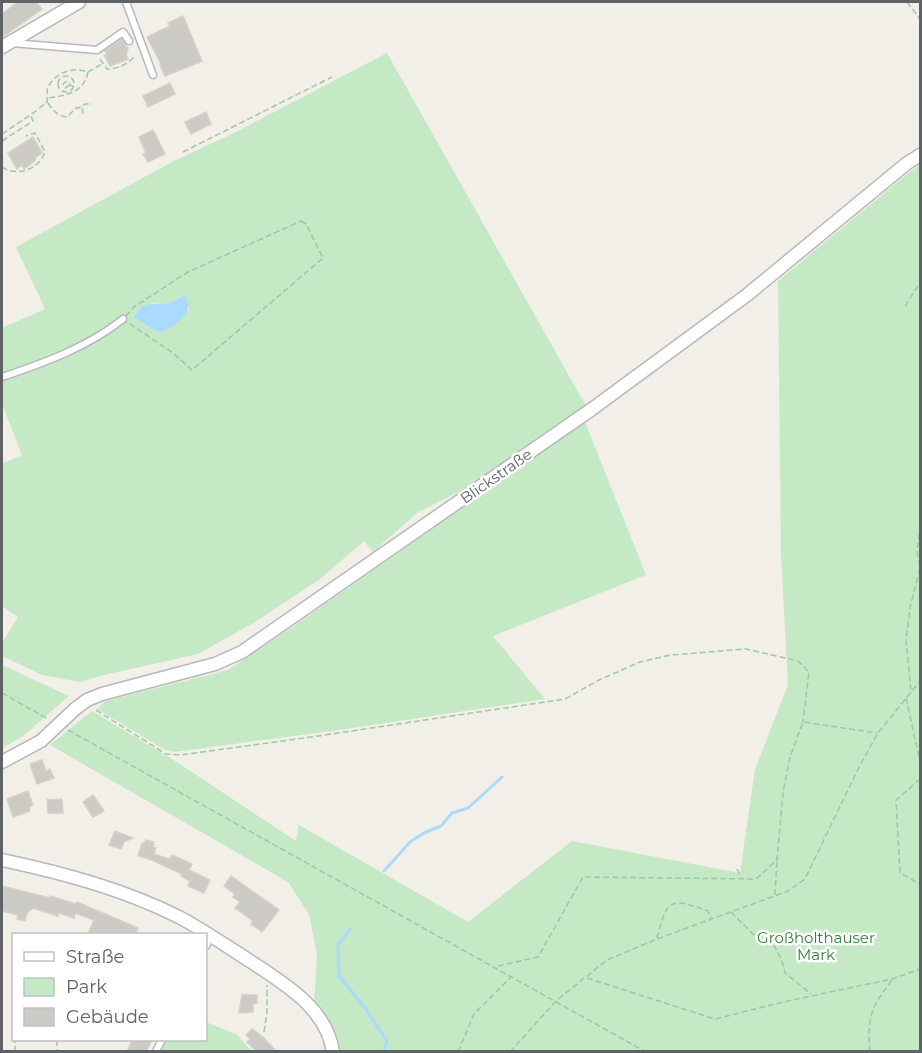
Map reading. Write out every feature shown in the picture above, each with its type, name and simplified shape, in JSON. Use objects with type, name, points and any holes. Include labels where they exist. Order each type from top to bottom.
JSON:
[{"type":"street","points":[[5,45],[79,2]]},
{"type":"street","name":"Blickstraße","points":[[2,762],[41,741],[87,700],[113,690],[215,664],[242,652],[592,409],[747,295],[906,164],[921,155]]},
{"type":"street","points":[[2,860],[63,873],[117,891],[158,907],[197,933]]},
{"type":"street","points":[[208,940],[270,974],[313,1008],[324,1025],[333,1052]]},
{"type":"lane","points":[[126,2],[153,75]]},
{"type":"lane","points":[[5,45],[97,50],[123,32],[129,41]]},
{"type":"lane","points":[[2,377],[52,359],[82,345],[123,319]]},
{"type":"lane","points":[[157,1050],[162,1041]]},
{"type":"path","points":[[907,2],[921,19]]},
{"type":"path","points":[[97,50],[102,64],[107,69],[118,67],[129,61],[133,58],[131,55]]},
{"type":"path","points":[[2,134],[48,100],[71,93],[83,84],[87,72],[102,64]]},
{"type":"path","points":[[87,72],[72,70],[58,76],[47,91],[48,100],[58,115],[64,117],[76,108],[92,104]]},
{"type":"path","points":[[63,76],[74,80],[75,87],[71,93],[64,92],[58,87],[58,82],[63,76]]},
{"type":"path","points":[[63,84],[71,77]]},
{"type":"path","points":[[183,152],[332,77]]},
{"type":"path","points":[[68,81],[70,86]]},
{"type":"path","points":[[58,82],[63,84],[64,92]]},
{"type":"path","points":[[65,88],[75,87]]},
{"type":"path","points":[[82,107],[83,114]]},
{"type":"path","points":[[2,141],[33,121],[30,115]]},
{"type":"path","points":[[2,166],[8,171],[18,173],[39,163],[45,152],[35,133],[26,136]]},
{"type":"path","points":[[301,221],[306,224],[324,257],[192,370],[173,353],[123,319],[135,306],[188,272],[301,221]]},
{"type":"path","points":[[905,306],[921,283]]},
{"type":"path","points":[[911,691],[906,641],[910,608],[920,568],[917,551],[921,528]]},
{"type":"path","points":[[87,700],[96,710],[166,754],[181,754],[565,699],[599,680],[640,662],[671,655],[746,648],[798,661],[809,672],[803,722],[790,757],[783,793],[775,896]]},
{"type":"path","points":[[510,1052],[557,1000],[607,960],[657,939],[788,891],[805,879],[878,733],[921,681]]},
{"type":"path","points":[[2,693],[54,722]]},
{"type":"path","points":[[906,697],[921,761]]},
{"type":"path","points":[[803,722],[878,733]]},
{"type":"path","points":[[64,728],[496,966],[646,1052]]},
{"type":"path","points":[[921,779],[896,800],[900,873],[921,884]]},
{"type":"path","points":[[496,966],[538,957],[583,877],[756,879],[777,860]]},
{"type":"path","points":[[737,869],[741,879]]},
{"type":"path","points":[[657,939],[661,920],[672,904],[681,901],[708,911],[711,919]]},
{"type":"path","points":[[730,912],[753,934],[775,947],[785,974],[813,996]]},
{"type":"path","points":[[586,978],[715,1020],[892,979],[921,969]]},
{"type":"path","points":[[458,1052],[474,1014],[513,976]]},
{"type":"path","points":[[870,1052],[868,1031],[871,1011],[892,979]]},
{"type":"path","points":[[264,1032],[268,981]]},
{"type":"green space","points":[[387,53],[586,406],[468,487],[417,513],[373,552],[364,541],[320,579],[255,622],[198,654],[80,682],[42,675],[2,656],[2,643],[18,617],[2,606],[2,464],[22,455],[2,404],[2,328],[45,309],[16,247],[172,162],[236,132]],"holes":[[[184,295],[189,309],[173,326],[162,332],[156,331],[134,317],[139,310],[153,303],[171,303]]]},
{"type":"green space","name":"Großholthauser Mark","points":[[920,166],[920,1051],[335,1051],[314,1003],[317,955],[309,914],[288,882],[50,745],[92,711],[172,759],[296,841],[299,825],[468,922],[572,841],[740,873],[755,769],[788,685],[781,554],[778,281]]},
{"type":"green space","points":[[585,422],[646,575],[493,636],[545,699],[174,752],[165,750],[97,709],[106,701],[228,670]]},
{"type":"green space","points":[[2,665],[69,696],[23,736],[2,748]]},
{"type":"green space","points":[[207,1022],[238,1035],[251,1051],[158,1052],[164,1041],[207,1041]]},
{"type":"water","points":[[184,295],[188,306],[187,312],[174,326],[162,332],[156,331],[134,317],[144,306],[171,302]]},
{"type":"building","points":[[18,2],[36,2],[42,9],[4,36],[2,14]]},
{"type":"building","points":[[183,16],[202,61],[165,76],[147,37],[170,26],[168,23]]},
{"type":"building","points":[[122,39],[128,49],[126,54],[128,59],[110,66],[104,55],[108,56],[105,51]]},
{"type":"building","points":[[170,83],[175,94],[148,107],[143,96]]},
{"type":"building","points":[[206,112],[211,124],[191,134],[185,122]]},
{"type":"building","points":[[153,130],[165,154],[148,162],[143,154],[146,153],[139,137]]},
{"type":"building","points":[[33,137],[42,153],[24,169],[22,165],[17,169],[8,153]]},
{"type":"building","points":[[42,760],[46,771],[50,769],[54,778],[37,784],[30,764]]},
{"type":"building","points":[[28,791],[33,805],[29,807],[30,811],[13,817],[7,799]]},
{"type":"building","points":[[93,795],[104,811],[93,817],[83,802]]},
{"type":"building","points":[[62,799],[63,813],[48,813],[47,800]]},
{"type":"building","points":[[115,831],[133,838],[124,842],[121,849],[109,845]]},
{"type":"building","points":[[146,840],[154,842],[153,847],[156,848],[154,854],[169,859],[172,855],[192,864],[189,870],[210,880],[204,893],[188,886],[190,881],[181,876],[182,874],[138,856],[142,843],[144,844]]},
{"type":"building","points":[[231,876],[279,910],[262,932],[251,924],[253,921],[235,908],[240,902],[233,897],[235,894],[224,886]]},
{"type":"building","points":[[2,886],[76,904],[77,902],[138,928],[136,933],[88,933],[94,920],[75,913],[74,918],[59,913],[58,916],[33,908],[27,913],[25,921],[17,919],[18,915],[2,911]]},
{"type":"building","points":[[242,995],[257,995],[257,1003],[253,1004],[253,1012],[239,1013]]},
{"type":"building","points":[[252,1029],[277,1052],[257,1052],[247,1042],[250,1039],[246,1035]]},
{"type":"building","points":[[132,1041],[152,1041],[146,1052],[127,1052]]},
{"type":"waterway","points":[[384,871],[410,842],[441,826],[452,813],[468,808],[502,777]]},
{"type":"waterway","points":[[350,929],[338,945],[339,976],[365,1008],[387,1041],[383,1052]]}]
